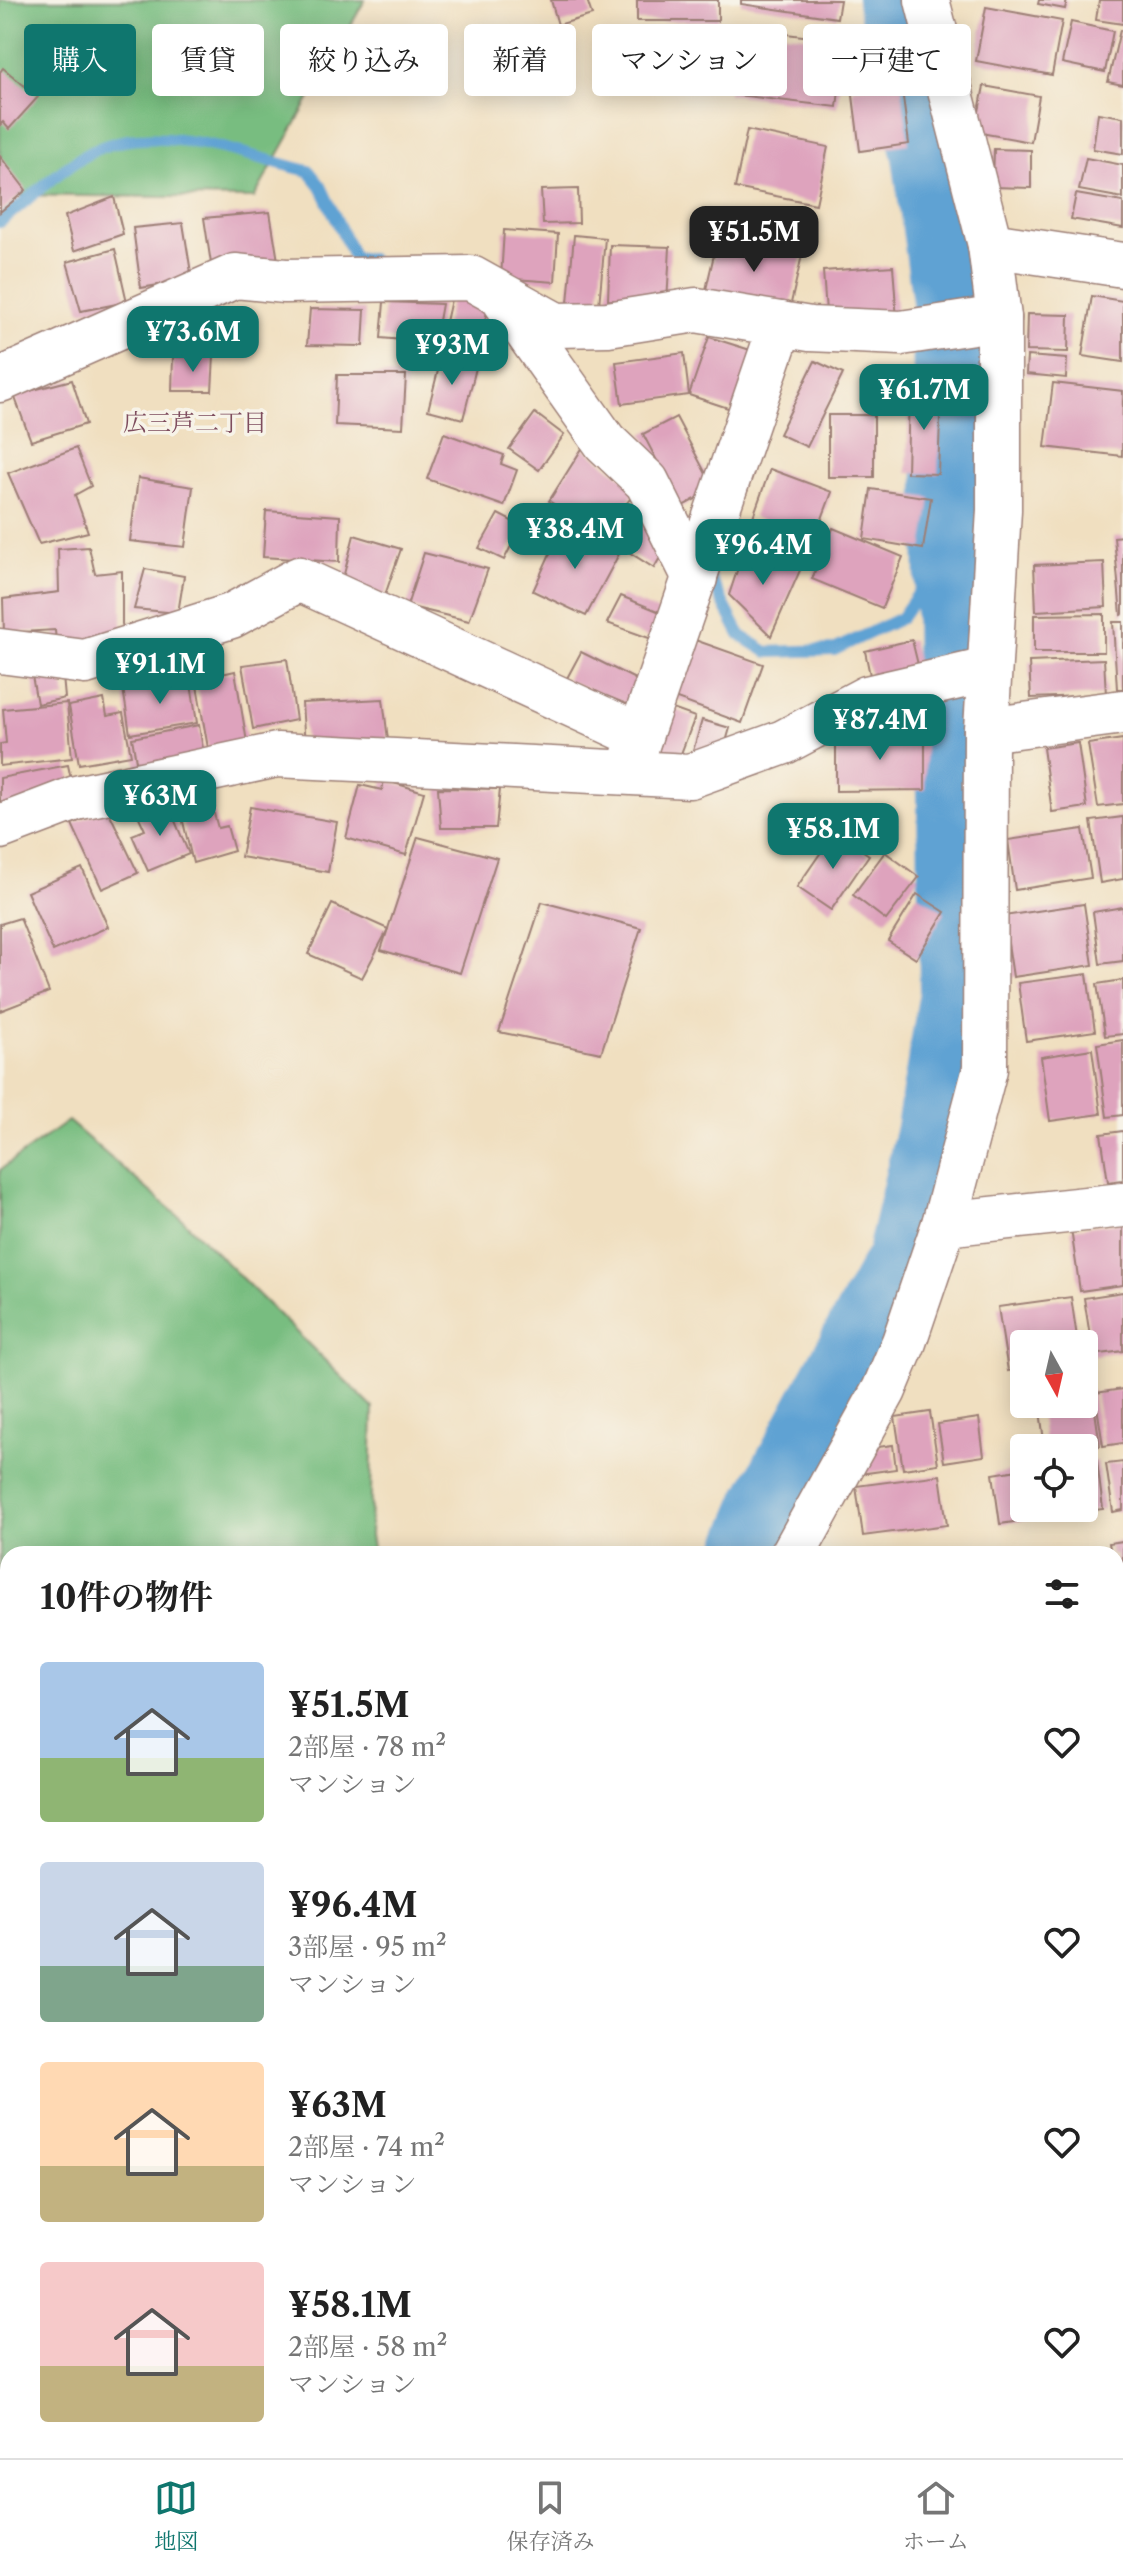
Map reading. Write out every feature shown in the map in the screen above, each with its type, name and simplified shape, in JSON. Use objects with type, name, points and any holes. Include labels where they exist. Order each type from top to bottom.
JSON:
[{"type":"street","points":[[797,1546],[884,1390],[944,1224],[985,1069],[986,730],[999,510],[999,318],[990,245],[927,0]]},
{"type":"street","points":[[990,245],[1123,265]]},
{"type":"street","points":[[0,380],[235,276],[285,281],[471,278],[556,325],[608,324],[696,310],[781,324],[901,333],[999,318]]},
{"type":"street","points":[[498,293],[605,442],[647,482],[695,578]]},
{"type":"street","points":[[634,753],[781,324]]},
{"type":"street","points":[[0,651],[85,662],[231,616],[299,579],[634,753],[690,776],[784,742],[867,698],[988,670]]},
{"type":"street","points":[[986,730],[1123,712]]},
{"type":"street","points":[[0,827],[76,798],[277,755],[634,753]]},
{"type":"street","points":[[944,1224],[1123,1205]]},
{"type":"green space","points":[[0,0],[365,0],[352,24],[280,24],[280,96],[311,96],[254,198],[0,195]]},
{"type":"green space","points":[[68,1121],[184,1221],[373,1408],[372,1546],[0,1546],[0,1170]]},
{"type":"building","points":[[551,0],[587,0],[592,15],[558,24]]},
{"type":"building","points":[[637,0],[718,0],[718,21],[637,21]]},
{"type":"building","points":[[741,0],[840,0],[837,18],[741,4]]},
{"type":"building","points":[[1039,0],[1067,0],[1065,9],[1038,4]]},
{"type":"building","points":[[1099,0],[1123,0],[1123,24],[1096,20]]},
{"type":"building","points":[[986,7],[1062,21],[1052,75],[976,61]]},
{"type":"building","points":[[1071,22],[1113,31],[1105,72],[1062,63]]},
{"type":"building","points":[[1120,30],[1123,31],[1123,85],[1108,82]]},
{"type":"building","points":[[787,34],[803,36],[803,96],[838,96],[837,107],[745,96],[787,96]]},
{"type":"building","points":[[3,68],[24,85],[24,96],[38,97],[9,129],[3,122],[0,125],[0,72]]},
{"type":"building","points":[[984,86],[1039,96],[1031,142],[975,132]]},
{"type":"building","points":[[853,96],[903,96],[909,144],[860,151]]},
{"type":"building","points":[[1098,113],[1123,117],[1123,154],[1093,149]]},
{"type":"building","points":[[747,130],[828,147],[816,204],[735,188]]},
{"type":"building","points":[[994,149],[1031,150],[1031,188],[993,187]]},
{"type":"building","points":[[0,156],[26,190],[0,212]]},
{"type":"building","points":[[1086,158],[1123,165],[1123,198],[1079,190]]},
{"type":"building","points":[[578,189],[579,223],[543,224],[541,190]]},
{"type":"building","points":[[1076,194],[1123,202],[1123,228],[1071,219]]},
{"type":"building","points":[[114,197],[123,234],[74,251],[65,216]]},
{"type":"building","points":[[270,212],[278,261],[212,270],[204,218]]},
{"type":"building","points":[[183,223],[192,279],[141,288],[133,228]]},
{"type":"building","points":[[504,230],[558,234],[555,282],[501,278]]},
{"type":"building","points":[[574,235],[605,238],[598,317],[567,314]]},
{"type":"building","points":[[718,237],[802,255],[789,312],[705,294]]},
{"type":"building","points":[[610,245],[670,247],[667,304],[608,300]]},
{"type":"building","points":[[115,249],[127,302],[81,311],[67,262]]},
{"type":"building","points":[[893,266],[897,320],[827,326],[823,271]]},
{"type":"building","points":[[453,291],[490,301],[481,335],[445,326]]},
{"type":"building","points":[[1092,296],[1123,301],[1123,362],[1082,356]]},
{"type":"building","points":[[384,302],[442,304],[435,343],[381,338]]},
{"type":"building","points":[[310,309],[365,310],[363,346],[307,345]]},
{"type":"building","points":[[1027,314],[1069,315],[1068,352],[1026,351]]},
{"type":"building","points":[[709,337],[766,355],[746,414],[689,395]]},
{"type":"building","points":[[684,353],[689,395],[622,404],[616,362]]},
{"type":"building","points":[[442,355],[477,364],[463,419],[428,410]]},
{"type":"building","points":[[214,356],[212,391],[172,391],[173,357]]},
{"type":"building","points":[[1027,356],[1067,359],[1066,378],[1026,374]]},
{"type":"building","points":[[815,361],[843,374],[807,447],[779,434]]},
{"type":"building","points":[[337,375],[406,375],[403,428],[335,425]]},
{"type":"building","points":[[72,380],[86,424],[31,441],[14,395]]},
{"type":"building","points":[[1053,383],[1123,391],[1122,456],[1045,447]]},
{"type":"building","points":[[909,391],[941,392],[938,474],[907,473]]},
{"type":"building","points":[[535,413],[564,435],[539,470],[509,449]]},
{"type":"building","points":[[828,415],[874,415],[874,477],[828,477]]},
{"type":"building","points":[[676,417],[714,489],[681,507],[643,434]]},
{"type":"building","points":[[444,433],[504,455],[501,464],[517,470],[504,506],[427,479]]},
{"type":"building","points":[[583,447],[638,489],[622,509],[670,540],[654,568],[549,501]]},
{"type":"building","points":[[76,448],[91,486],[75,495],[88,532],[39,544],[8,473]]},
{"type":"building","points":[[770,469],[832,492],[814,540],[753,517]]},
{"type":"building","points":[[138,478],[193,487],[185,547],[130,541]]},
{"type":"building","points":[[871,489],[931,498],[923,549],[864,539]]},
{"type":"building","points":[[266,511],[340,516],[339,562],[263,557]]},
{"type":"building","points":[[498,514],[521,526],[504,560],[479,548]]},
{"type":"building","points":[[563,525],[619,554],[586,616],[533,591]]},
{"type":"building","points":[[833,528],[903,557],[882,608],[812,579]]},
{"type":"building","points":[[354,535],[401,549],[385,595],[342,582]]},
{"type":"building","points":[[1123,536],[1123,614],[1121,615],[1114,537]]},
{"type":"building","points":[[89,547],[95,574],[122,571],[122,624],[126,634],[56,643],[55,630],[4,633],[3,599],[59,592],[58,549]]},
{"type":"building","points":[[745,547],[801,568],[771,636],[729,595]]},
{"type":"building","points":[[424,553],[488,569],[469,621],[407,606]]},
{"type":"building","points":[[1104,562],[1106,607],[1036,611],[1034,565]]},
{"type":"building","points":[[145,569],[184,576],[178,613],[134,609]]},
{"type":"building","points":[[621,596],[670,616],[660,642],[607,623]]},
{"type":"building","points":[[1104,614],[1104,652],[1034,652],[1034,615]]},
{"type":"building","points":[[1113,622],[1123,622],[1123,689],[1117,689]]},
{"type":"building","points":[[695,640],[763,664],[742,723],[674,698]]},
{"type":"building","points":[[912,640],[920,673],[872,685],[865,651]]},
{"type":"building","points":[[581,652],[647,685],[634,707],[566,680]]},
{"type":"building","points":[[287,659],[296,720],[253,729],[242,665]]},
{"type":"building","points":[[1104,659],[1106,695],[1031,698],[1029,662]]},
{"type":"building","points":[[62,666],[65,698],[37,704],[31,670]]},
{"type":"building","points":[[235,671],[247,742],[208,748],[196,680]]},
{"type":"building","points":[[190,677],[197,723],[130,734],[123,688]]},
{"type":"building","points":[[104,699],[107,716],[123,713],[131,755],[79,764],[69,706]]},
{"type":"building","points":[[383,699],[388,740],[305,745],[302,703]]},
{"type":"building","points":[[67,703],[72,758],[0,766],[0,744],[6,743],[3,709]]},
{"type":"building","points":[[667,707],[695,717],[677,764],[649,754]]},
{"type":"building","points":[[702,720],[730,728],[721,759],[693,751]]},
{"type":"building","points":[[199,725],[205,761],[138,773],[132,738]]},
{"type":"building","points":[[925,733],[925,790],[836,791],[836,734]]},
{"type":"building","points":[[1123,739],[1123,804],[1098,807],[1088,744]]},
{"type":"building","points":[[1078,743],[1087,807],[1052,812],[1043,748]]},
{"type":"building","points":[[68,765],[74,793],[0,811],[0,778]]},
{"type":"building","points":[[384,780],[424,792],[406,855],[346,838],[360,785],[382,790]]},
{"type":"building","points":[[438,788],[500,789],[496,828],[441,828]]},
{"type":"building","points":[[209,796],[218,828],[227,826],[234,851],[193,863],[178,801]]},
{"type":"building","points":[[167,802],[189,854],[148,871],[132,835],[145,830],[138,815]]},
{"type":"building","points":[[250,807],[337,822],[328,872],[241,857]]},
{"type":"building","points":[[107,808],[138,873],[102,889],[72,824]]},
{"type":"building","points":[[1123,817],[1123,879],[1100,883],[1091,821]]},
{"type":"building","points":[[1083,829],[1091,878],[1015,890],[1008,840]]},
{"type":"building","points":[[835,832],[869,855],[831,910],[797,887]]},
{"type":"building","points":[[418,837],[497,858],[460,973],[381,950]]},
{"type":"building","points":[[885,852],[919,877],[886,920],[853,895]]},
{"type":"building","points":[[82,868],[108,927],[53,951],[27,892]]},
{"type":"building","points":[[917,894],[945,912],[916,959],[888,941]]},
{"type":"building","points":[[542,902],[641,928],[601,1053],[499,1032]]},
{"type":"building","points":[[332,904],[388,929],[362,978],[308,954]]},
{"type":"building","points":[[1084,904],[1093,965],[1013,977],[1004,916]]},
{"type":"building","points":[[1123,907],[1123,961],[1100,964],[1093,912]]},
{"type":"building","points":[[20,918],[49,992],[0,1011],[0,924]]},
{"type":"building","points":[[1087,974],[1095,1031],[1026,1041],[1018,983]]},
{"type":"building","points":[[1123,980],[1123,1034],[1105,1036],[1097,984]]},
{"type":"building","points":[[1123,1040],[1123,1115],[1107,1117],[1097,1044]]},
{"type":"building","points":[[1092,1049],[1101,1114],[1050,1121],[1041,1057]]},
{"type":"building","points":[[1123,1131],[1123,1180],[1108,1182],[1101,1134]]},
{"type":"building","points":[[1123,1222],[1123,1285],[1080,1291],[1071,1229]]},
{"type":"building","points":[[1123,1292],[1123,1351],[1098,1354],[1098,1330],[1089,1330],[1084,1298]]},
{"type":"building","points":[[1071,1297],[1076,1330],[1010,1330],[1008,1371],[998,1307]]},
{"type":"building","points":[[1123,1389],[1123,1443],[1103,1446],[1098,1393]]},
{"type":"building","points":[[930,1412],[938,1464],[903,1469],[895,1417]]},
{"type":"building","points":[[979,1418],[984,1456],[944,1462],[938,1424]]},
{"type":"building","points":[[1041,1418],[1096,1418],[1100,1446],[1098,1434],[1043,1434]]},
{"type":"building","points":[[893,1445],[896,1469],[859,1474],[856,1450]]},
{"type":"building","points":[[1123,1462],[1123,1510],[1113,1512],[1106,1464]]},
{"type":"building","points":[[1098,1469],[1103,1509],[1098,1510]]},
{"type":"building","points":[[1010,1471],[1010,1522],[1014,1522],[1000,1524],[993,1474]]},
{"type":"building","points":[[940,1475],[947,1525],[863,1536],[856,1486]]},
{"type":"building","points":[[1123,1541],[1123,1546],[1110,1546],[1109,1543]]},
{"type":"waterway","points":[[752,1546],[769,1505],[902,1259],[931,1134],[955,994],[948,300],[928,156],[893,0]]},
{"type":"waterway","points":[[0,222],[58,174],[93,151],[117,142],[172,139],[200,143],[309,171],[321,186],[354,258],[370,259]]},
{"type":"waterway","points":[[707,572],[740,635],[767,652],[834,650],[901,618],[951,547]]},
{"type":"district","name":"広三芦二丁目","points":[[195,422]]}]
